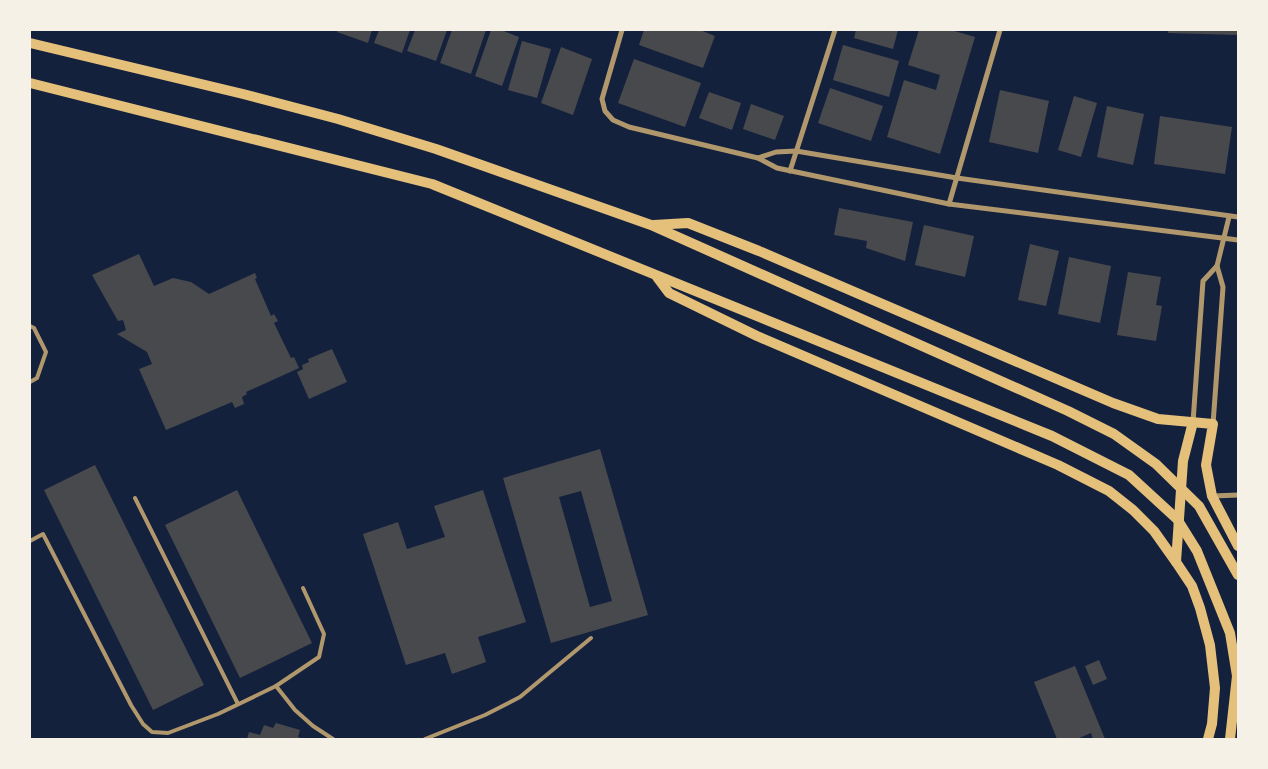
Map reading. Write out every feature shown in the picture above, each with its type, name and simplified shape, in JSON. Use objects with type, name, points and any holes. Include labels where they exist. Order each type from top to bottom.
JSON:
[{"type":"main road","points":[[30,43],[243,94],[338,119],[436,149],[651,225],[1068,410],[1114,434],[1156,464],[1199,506],[1238,574]]},
{"type":"main road","points":[[30,83],[432,184],[1052,436],[1129,475],[1177,520],[1197,551],[1227,625],[1237,676],[1230,739]]},
{"type":"main road","points":[[651,225],[688,223],[767,254],[1113,403],[1158,419],[1213,424],[1206,465],[1212,496],[1238,546]]},
{"type":"main road","points":[[655,275],[669,293],[757,336],[1058,465],[1109,491],[1154,531],[1192,586],[1210,645],[1215,688],[1212,724],[1208,739]]},
{"type":"main road","points":[[1176,562],[1183,461],[1193,422]]},
{"type":"street","points":[[622,30],[602,99],[605,111],[612,120],[629,127],[758,158],[777,168],[950,204],[1224,240],[1238,240]]},
{"type":"street","points":[[790,171],[835,30]]},
{"type":"street","points":[[950,204],[1000,30]]},
{"type":"street","points":[[758,158],[776,152],[796,151],[957,178],[1238,217]]},
{"type":"street","points":[[1193,422],[1203,281],[1217,266],[1229,217]]},
{"type":"street","points":[[1213,424],[1223,287],[1217,266]]},
{"type":"street","points":[[1212,496],[1238,495]]},
{"type":"lane","points":[[30,326],[34,328],[46,352],[37,378],[30,382]]},
{"type":"lane","points":[[135,498],[238,704]]},
{"type":"lane","points":[[30,542],[43,534],[131,705],[143,724],[152,732],[168,732],[218,714],[276,686],[319,657],[324,634],[303,588]]},
{"type":"lane","points":[[425,739],[485,715],[520,697],[591,638]]},
{"type":"lane","points":[[276,686],[295,710],[313,726],[333,739]]},
{"type":"building","points":[[338,30],[372,30],[368,43],[337,32]]},
{"type":"building","points":[[379,30],[410,30],[402,53],[374,43]]},
{"type":"building","points":[[415,30],[447,30],[436,61],[407,51]]},
{"type":"building","points":[[452,30],[486,30],[471,74],[440,63]]},
{"type":"building","points":[[491,30],[501,30],[519,37],[502,86],[475,76]]},
{"type":"building","points":[[644,30],[700,30],[715,36],[703,68],[639,45]]},
{"type":"building","points":[[856,30],[898,30],[893,49],[854,38]]},
{"type":"building","points":[[919,30],[951,30],[975,37],[940,154],[887,137],[904,80],[936,90],[940,75],[908,65]]},
{"type":"building","points":[[1168,30],[1238,30],[1238,35],[1168,33]]},
{"type":"building","points":[[522,41],[551,49],[537,98],[508,90]]},
{"type":"building","points":[[843,45],[899,61],[889,97],[833,80]]},
{"type":"building","points":[[561,47],[592,59],[573,115],[541,103]]},
{"type":"building","points":[[634,59],[701,83],[685,127],[618,103]]},
{"type":"building","points":[[830,88],[883,106],[871,141],[818,123]]},
{"type":"building","points":[[1000,90],[1049,101],[1038,153],[989,142]]},
{"type":"building","points":[[709,92],[741,103],[732,130],[699,118]]},
{"type":"building","points":[[1074,96],[1097,103],[1081,157],[1058,150]]},
{"type":"building","points":[[751,104],[784,116],[775,140],[743,129]]},
{"type":"building","points":[[1107,106],[1144,114],[1133,165],[1097,157]]},
{"type":"building","points":[[1160,116],[1232,127],[1225,174],[1154,164]]},
{"type":"building","points":[[839,208],[913,222],[905,261],[866,248],[867,241],[834,235]]},
{"type":"building","points":[[924,225],[974,236],[965,277],[915,265]]},
{"type":"building","points":[[1030,244],[1059,251],[1046,306],[1018,300]]},
{"type":"building","points":[[139,254],[154,286],[173,278],[191,282],[209,294],[255,273],[257,278],[255,279],[271,316],[274,314],[278,321],[274,323],[291,358],[294,357],[299,368],[246,392],[247,394],[242,397],[244,404],[235,408],[232,402],[166,430],[139,369],[152,364],[147,352],[117,334],[126,330],[123,320],[118,321],[92,275]]},
{"type":"building","points":[[1069,257],[1111,266],[1100,323],[1058,314]]},
{"type":"building","points":[[1128,272],[1161,277],[1156,305],[1162,306],[1156,341],[1117,335]]},
{"type":"building","points":[[332,349],[347,382],[309,399],[297,372],[303,369],[302,365],[309,362],[308,359]]},
{"type":"building","points":[[600,449],[648,615],[551,643],[503,478]],"holes":[[[581,491],[612,601],[590,607],[559,497]]]},
{"type":"building","points":[[95,465],[204,685],[153,710],[44,490]]},
{"type":"building","points":[[237,490],[312,643],[240,678],[165,525]]},
{"type":"building","points":[[483,490],[526,622],[478,637],[486,662],[452,674],[445,653],[406,665],[363,534],[398,522],[407,549],[445,537],[434,506]]},
{"type":"building","points":[[1099,660],[1107,679],[1093,685],[1085,666]]},
{"type":"building","points":[[1075,666],[1105,739],[1093,739],[1091,733],[1077,739],[1057,739],[1034,682]]},
{"type":"building","points":[[276,723],[300,730],[298,737],[304,739],[247,739],[249,732],[260,735],[264,725],[273,728]]}]
